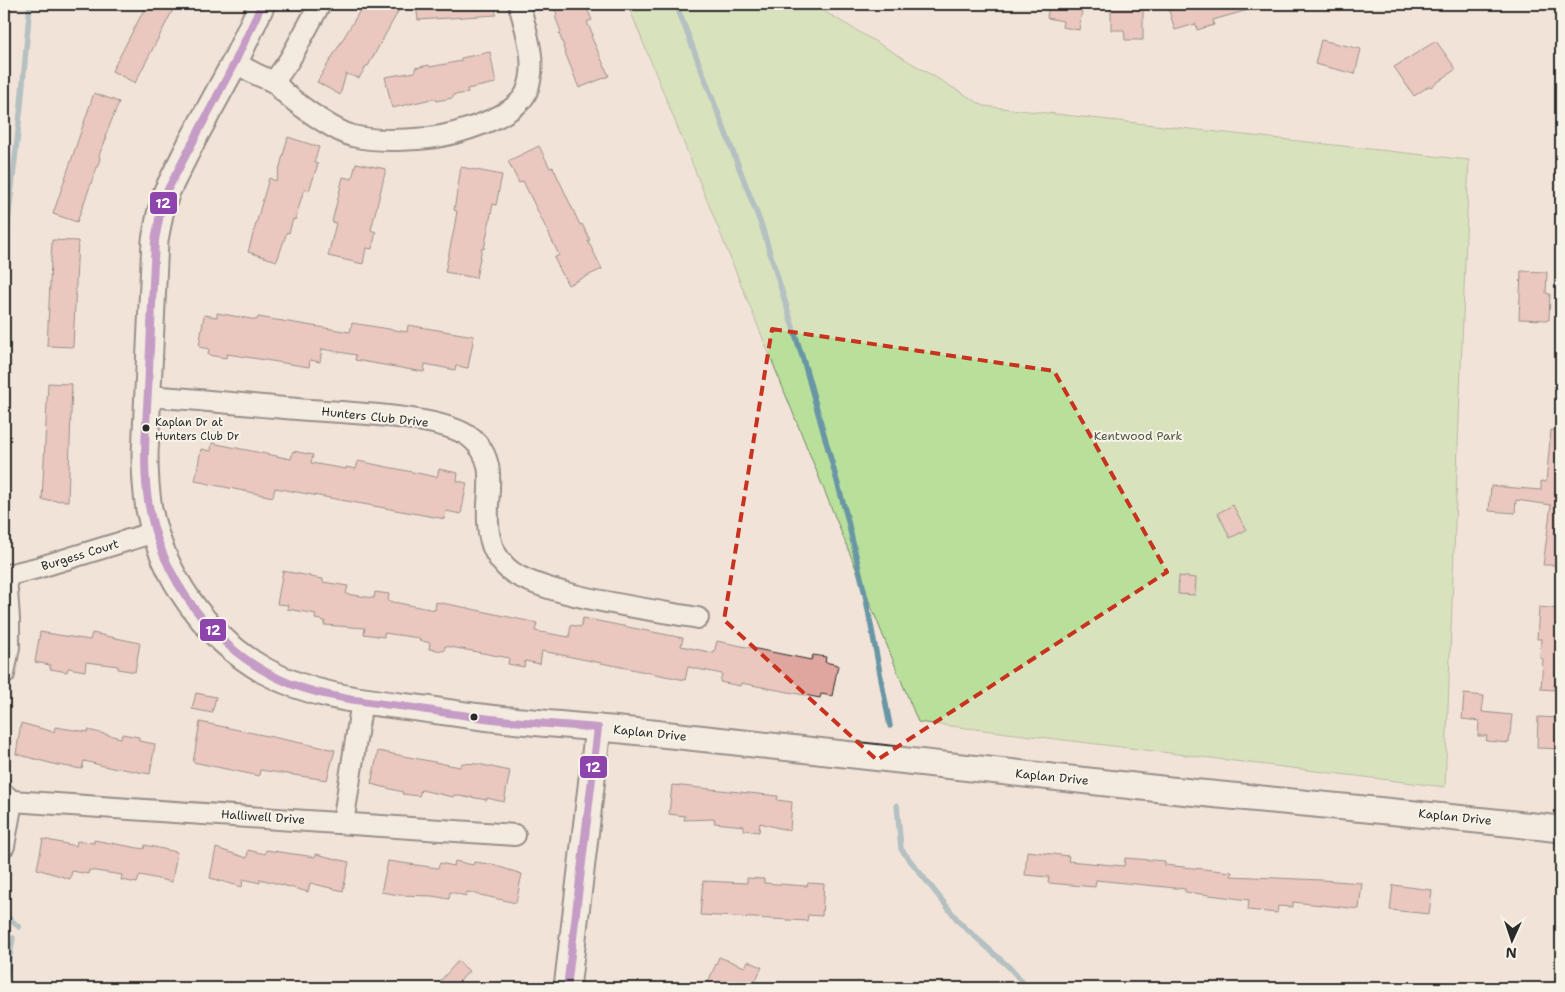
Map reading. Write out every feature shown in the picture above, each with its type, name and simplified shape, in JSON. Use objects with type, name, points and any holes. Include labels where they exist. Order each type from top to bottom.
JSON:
[{"type":"street","name":"Kaplan Drive","points":[[262,4],[235,62],[191,143],[168,191],[160,214],[156,240],[147,396],[145,482],[155,532],[174,576],[192,606],[216,634],[238,653],[262,669],[288,682],[326,694],[362,701],[511,720],[1561,830]]},
{"type":"street","points":[[274,82],[290,59],[320,4]]},
{"type":"street","points":[[235,62],[274,82],[286,94],[337,130],[353,136],[393,139],[430,138],[482,124],[509,110],[526,94],[531,68],[530,50],[518,4]]},
{"type":"street","name":"Hunters Club Drive","points":[[147,396],[403,418],[453,428],[470,437],[480,447],[488,462],[490,478],[487,526],[496,554],[507,568],[526,580],[576,595],[698,618]]},
{"type":"street","name":"Burgess Court","points":[[5,576],[155,532]]},
{"type":"street","points":[[4,674],[9,628],[5,576]]},
{"type":"street","points":[[343,822],[362,701]]},
{"type":"street","points":[[567,988],[598,728]]},
{"type":"street","points":[[4,846],[8,797]]},
{"type":"street","name":"Halliwell Drive","points":[[8,797],[515,836]]},
{"type":"highlighted area","points":[[772,329],[1054,371],[1167,572],[877,760],[724,620]]},
{"type":"green space","name":"Kentwood Park","points":[[812,4],[984,106],[1469,160],[1445,787],[918,722],[628,5]]},
{"type":"building","points":[[147,4],[176,4],[135,83],[112,71]]},
{"type":"building","points":[[364,4],[389,4],[399,10],[368,66],[359,78],[346,74],[340,95],[317,82]]},
{"type":"building","points":[[416,4],[495,4],[496,15],[418,20]]},
{"type":"building","points":[[553,4],[585,4],[592,20],[587,22],[593,35],[591,36],[609,76],[579,88],[563,47]]},
{"type":"building","points":[[1049,4],[1083,4],[1079,30],[1062,27],[1063,21],[1047,18]]},
{"type":"building","points":[[1111,4],[1143,4],[1143,40],[1125,40],[1124,30],[1111,30]]},
{"type":"building","points":[[1167,4],[1254,4],[1255,8],[1213,20],[1214,25],[1197,30],[1196,24],[1175,30]]},
{"type":"building","points":[[1321,40],[1361,49],[1355,74],[1315,64]]},
{"type":"building","points":[[1436,41],[1456,69],[1431,87],[1429,86],[1414,96],[1394,67]]},
{"type":"building","points":[[490,52],[496,83],[467,89],[468,93],[453,95],[453,98],[436,101],[436,98],[392,108],[385,77],[415,72],[415,68],[461,61],[461,58]]},
{"type":"building","points":[[94,93],[119,102],[105,137],[107,137],[99,155],[100,159],[77,222],[53,214]]},
{"type":"building","points":[[288,137],[319,147],[314,163],[318,164],[309,191],[304,189],[295,220],[293,219],[289,233],[287,232],[277,261],[248,252],[269,178],[276,181]]},
{"type":"building","points":[[539,146],[550,168],[553,167],[580,225],[582,224],[590,240],[588,241],[602,269],[568,285],[554,258],[559,255],[523,181],[519,183],[508,161]]},
{"type":"building","points":[[356,163],[386,169],[371,230],[376,232],[372,249],[366,248],[363,264],[328,256],[336,223],[332,222],[343,177],[352,179]]},
{"type":"building","points":[[461,167],[502,175],[496,205],[493,204],[476,278],[445,272],[457,211],[454,210]]},
{"type":"building","points":[[52,240],[78,241],[73,347],[47,346]]},
{"type":"building","points":[[1521,271],[1547,272],[1546,293],[1550,294],[1549,320],[1519,319]]},
{"type":"building","points":[[217,313],[257,320],[258,317],[350,332],[352,323],[407,332],[408,325],[474,336],[468,368],[456,366],[455,370],[425,364],[424,372],[355,360],[356,355],[322,349],[320,362],[310,360],[309,367],[227,354],[226,358],[208,355],[209,349],[199,347],[204,315],[217,317]]},
{"type":"building","points":[[48,383],[72,384],[68,501],[42,500]]},
{"type":"building","points":[[1551,430],[1561,431],[1561,565],[1543,565],[1551,505],[1516,500],[1515,513],[1489,511],[1491,486],[1541,490],[1541,481],[1546,482]]},
{"type":"building","points":[[212,443],[291,459],[293,451],[313,455],[311,463],[346,469],[346,467],[356,469],[358,461],[437,477],[439,469],[458,473],[457,481],[467,483],[461,514],[446,511],[445,519],[275,488],[273,497],[195,481],[201,449],[211,451]]},
{"type":"building","points":[[1233,505],[1246,530],[1230,538],[1218,513]]},
{"type":"building","points":[[283,571],[323,579],[323,582],[348,586],[346,594],[374,598],[375,592],[389,594],[388,601],[435,610],[436,602],[458,606],[537,623],[535,631],[569,637],[571,625],[581,627],[583,618],[683,638],[681,646],[714,653],[717,641],[811,660],[813,655],[826,657],[825,662],[838,665],[832,696],[821,694],[820,698],[741,683],[740,686],[720,682],[722,674],[688,667],[685,680],[542,651],[540,664],[525,661],[524,667],[508,664],[509,658],[445,646],[444,651],[429,649],[430,643],[419,640],[419,638],[384,633],[384,637],[364,634],[365,628],[324,625],[325,621],[315,619],[316,614],[287,609],[288,605],[277,604]]},
{"type":"building","points":[[1179,576],[1196,578],[1195,595],[1178,594]]},
{"type":"building","points":[[1539,607],[1561,609],[1561,660],[1557,659],[1554,690],[1541,689],[1543,659],[1540,658],[1541,639],[1537,639]]},
{"type":"building","points":[[40,632],[90,640],[92,633],[140,643],[135,672],[118,669],[118,666],[86,662],[85,671],[68,668],[67,672],[50,669],[50,665],[35,662]]},
{"type":"building","points":[[196,693],[216,697],[212,713],[192,709]]},
{"type":"building","points":[[1464,694],[1484,696],[1482,712],[1512,715],[1509,743],[1486,741],[1487,736],[1478,736],[1479,721],[1462,719]]},
{"type":"building","points":[[1538,717],[1561,718],[1561,749],[1537,748]]},
{"type":"building","points":[[200,722],[335,750],[327,780],[260,770],[259,776],[193,762]]},
{"type":"building","points":[[21,723],[54,732],[55,727],[88,732],[88,730],[121,738],[122,734],[139,737],[139,741],[155,744],[150,774],[116,769],[84,761],[82,769],[57,765],[16,754]]},
{"type":"building","points":[[378,751],[460,767],[462,763],[478,764],[510,771],[504,802],[487,798],[487,800],[454,795],[453,797],[421,790],[419,796],[402,794],[403,792],[371,784]]},
{"type":"building","points":[[672,785],[778,796],[777,800],[792,802],[790,831],[760,823],[759,832],[744,830],[744,826],[714,823],[715,819],[684,820],[685,816],[669,814]]},
{"type":"building","points":[[43,839],[76,846],[77,841],[94,843],[94,840],[144,849],[145,845],[177,852],[172,882],[140,875],[137,883],[121,880],[122,875],[89,870],[88,874],[72,871],[70,879],[37,869]]},
{"type":"building","points":[[216,848],[247,858],[248,850],[265,854],[266,850],[315,857],[316,854],[349,862],[343,891],[310,883],[308,892],[260,879],[260,883],[243,879],[242,887],[210,878]]},
{"type":"building","points":[[1027,851],[1069,856],[1068,861],[1124,866],[1125,858],[1165,861],[1165,865],[1232,872],[1231,876],[1362,883],[1359,909],[1293,902],[1293,907],[1278,906],[1277,913],[1248,910],[1249,900],[1185,892],[1185,889],[1096,880],[1095,887],[1048,883],[1049,877],[1025,875]]},
{"type":"building","points":[[388,861],[438,868],[440,863],[454,866],[455,861],[473,865],[474,862],[490,864],[522,874],[516,903],[467,892],[466,896],[450,892],[449,899],[381,892]]},
{"type":"building","points":[[747,878],[764,879],[764,883],[807,886],[808,883],[824,884],[822,916],[808,915],[807,921],[700,915],[703,881],[747,883]]},
{"type":"building","points":[[1393,885],[1432,890],[1429,914],[1390,910]]},
{"type":"building","points":[[719,957],[745,967],[748,961],[762,967],[752,988],[722,988],[708,982]]},
{"type":"building","points":[[458,961],[469,971],[454,988],[434,988]]},
{"type":"waterway","points":[[4,258],[30,4]]},
{"type":"waterway","points":[[676,4],[762,227],[805,366],[847,517],[866,599],[890,726]]},
{"type":"waterway","points":[[897,805],[901,849],[960,923],[1010,968],[1027,988]]},
{"type":"waterway","points":[[4,914],[19,927]]},
{"type":"waterway","points":[[4,986],[13,938]]},
{"type":"transit line","name":"12","points":[[262,4],[235,62],[167,191],[160,214],[155,240],[145,442],[147,493],[153,523],[163,553],[177,581],[194,608],[214,632],[237,653],[263,670],[291,684],[319,693],[363,701],[486,718],[598,728],[567,988]]},
{"type":"place","name":"Kaplan Dr at Hunters Club Dr","points":[[146,428]]}]
